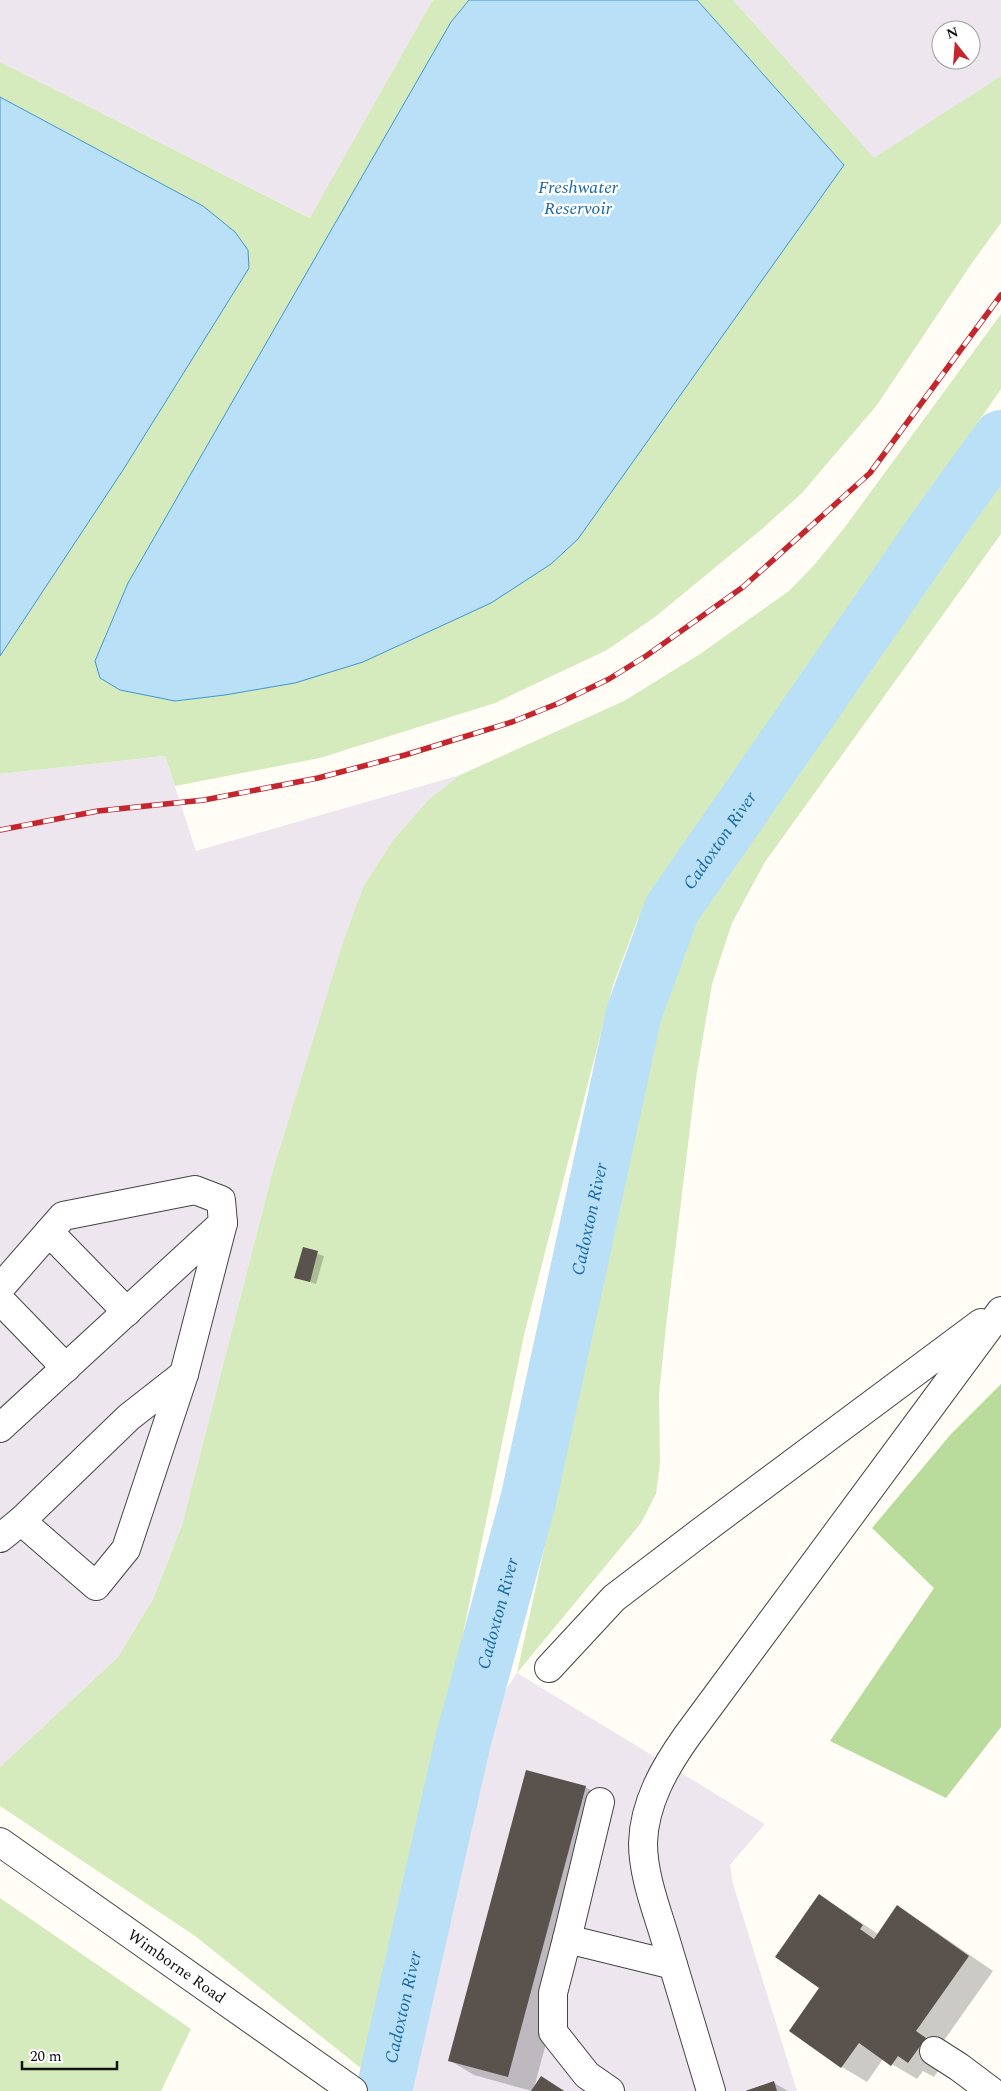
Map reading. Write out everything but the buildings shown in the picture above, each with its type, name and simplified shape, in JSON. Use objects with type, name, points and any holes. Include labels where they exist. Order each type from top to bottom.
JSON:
[{"type":"street","points":[[0,1288],[63,1216],[195,1190],[221,1200],[223,1223],[184,1374],[126,1549],[96,1586],[21,1521]]},
{"type":"street","points":[[0,1428],[223,1223]]},
{"type":"street","points":[[49,1232],[127,1312]]},
{"type":"street","points":[[0,1300],[66,1368]]},
{"type":"street","points":[[549,1668],[614,1598],[1001,1310]]},
{"type":"street","points":[[711,2091],[648,1880],[643,1843],[647,1816],[655,1789],[670,1760],[687,1736],[1001,1310]]},
{"type":"street","points":[[0,1538],[21,1521],[129,1417],[184,1374]]},
{"type":"street","points":[[600,1802],[554,1993],[553,2032],[587,2075],[610,2091]]},
{"type":"street","name":"Wimborne Road","points":[[0,1842],[350,2089]]},
{"type":"street","points":[[567,1939],[673,1965]]},
{"type":"street","points":[[934,2051],[991,2091]]},
{"type":"shaded area","points":[[0,0],[434,0],[311,218],[0,62]]},
{"type":"shaded area","points":[[733,0],[1001,0],[1001,76],[874,159]]},
{"type":"shaded area","points":[[165,756],[196,851],[460,775],[429,799],[393,840],[363,887],[343,943],[273,1170],[182,1525],[153,1599],[118,1657],[0,1767],[0,774]]},
{"type":"shaded area","points":[[517,1673],[765,1824],[730,1865],[733,1884],[797,2091],[400,2091],[483,1724]]},
{"type":"green space","points":[[434,0],[469,0],[451,22],[128,583],[104,638],[175,701],[295,683],[844,165],[697,0],[733,0],[874,158],[1001,76],[1001,223],[877,405],[802,493],[762,529],[655,617],[607,650],[495,703],[320,758],[175,786],[165,756],[0,774],[0,656],[123,470],[249,268],[203,206],[0,97],[0,62],[310,218]]},
{"type":"green space","points":[[1001,314],[1001,389],[666,874],[637,921],[613,985],[524,1335],[454,1678],[362,2069],[195,1936],[0,1806],[0,1767],[118,1657],[153,1599],[182,1525],[273,1170],[343,942],[363,887],[393,840],[429,799],[460,775],[624,701],[700,654],[789,591],[815,564],[845,527]]},
{"type":"green space","points":[[1001,478],[1001,534],[765,862],[732,923],[712,984],[696,1078],[659,1395],[660,1463],[656,1494],[641,1523],[517,1673],[663,1004],[682,944],[720,871]]},
{"type":"green space","points":[[1001,1384],[1001,1727],[946,1798],[830,1741],[934,1588],[872,1528],[951,1434]]},
{"type":"green space","points":[[0,1898],[191,2029],[161,2091],[0,2091]]},
{"type":"water","name":"Freshwater Reservoir","points":[[469,0],[697,0],[844,165],[578,539],[551,564],[491,603],[363,662],[295,683],[175,701],[120,690],[100,678],[95,661],[128,583],[451,22]]},
{"type":"water","points":[[0,97],[203,206],[235,232],[248,250],[249,268],[123,470],[0,656]]},
{"type":"waterway","name":"Cadoxton River","points":[[384,2091],[463,1741],[528,1501],[634,1013],[672,909],[945,515],[1001,438]]},
{"type":"railway","points":[[0,830],[98,811],[204,800],[318,778],[405,755],[512,722],[559,703],[609,679],[646,656],[743,587],[870,473],[1001,295]]}]
